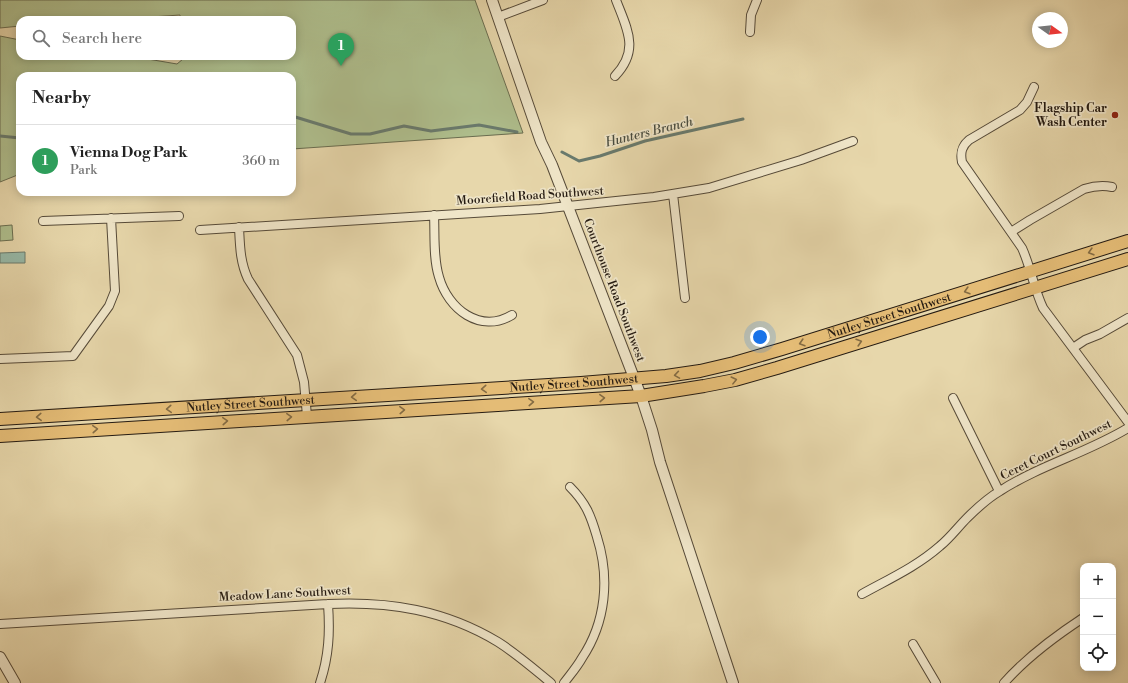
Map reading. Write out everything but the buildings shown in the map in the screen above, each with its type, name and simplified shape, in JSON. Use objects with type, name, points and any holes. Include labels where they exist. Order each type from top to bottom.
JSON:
[{"type":"main road","name":"Nutley Street Southwest","points":[[0,419],[635,379],[700,371],[782,349],[1128,241]]},
{"type":"main road","name":"Nutley Street Southwest","points":[[0,436],[641,396],[735,380],[1128,259]]},
{"type":"street","name":"Courthouse Road Southwest","points":[[492,0],[541,142],[552,165],[641,396],[652,430],[662,470],[733,683]]},
{"type":"street","points":[[498,17],[543,0]]},
{"type":"street","points":[[615,76],[622,69],[630,50],[628,32],[616,0]]},
{"type":"street","points":[[750,32],[751,15],[757,0]]},
{"type":"street","points":[[1034,87],[1027,102],[1020,110],[964,144],[961,150],[962,162],[1022,248],[1027,259],[1035,288],[1044,308],[1128,422]]},
{"type":"street","name":"Moorefield Road Southwest","points":[[200,230],[434,216],[567,206],[673,194],[709,188],[801,160],[853,141]]},
{"type":"street","points":[[1011,232],[1084,189],[1103,185],[1112,187]]},
{"type":"street","points":[[673,194],[685,298]]},
{"type":"street","points":[[43,221],[179,216]]},
{"type":"street","points":[[434,216],[437,268],[444,289],[450,300],[459,309],[478,321],[488,323],[497,322],[512,315]]},
{"type":"street","points":[[0,358],[73,356],[109,306],[115,291],[111,218]]},
{"type":"street","points":[[240,227],[240,245],[243,269],[297,355],[304,382],[307,416]]},
{"type":"street","points":[[1073,348],[1085,340],[1100,334],[1128,318]]},
{"type":"street","points":[[953,398],[999,491]]},
{"type":"street","name":"Ceret Court Southwest","points":[[862,594],[929,556],[977,508],[999,491],[1014,482],[1110,439],[1128,428]]},
{"type":"street","points":[[564,683],[583,658],[594,638],[600,622],[605,588],[605,570],[602,552],[591,517],[579,496],[570,487]]},
{"type":"street","name":"Meadow Lane Southwest","points":[[0,624],[355,602],[387,604],[430,612],[476,630],[498,642],[520,657],[551,683]]},
{"type":"street","points":[[320,683],[325,669],[330,632],[328,604]]},
{"type":"street","points":[[1004,683],[1034,654],[1080,620]]},
{"type":"street","points":[[913,644],[936,683]]},
{"type":"street","points":[[0,657],[15,683]]},
{"type":"green space","points":[[0,0],[475,0],[523,133],[296,149],[296,72],[16,72],[16,176],[0,182],[0,36],[16,39],[16,60],[154,60],[177,64],[182,60],[296,60],[296,16],[16,16],[16,26],[0,28]]},
{"type":"green space","points":[[12,225],[13,240],[0,241],[0,226]]},
{"type":"shaded area","points":[[25,252],[25,263],[0,263],[0,253]]},
{"type":"waterway","name":"Hunters Branch","points":[[296,117],[351,134],[370,134],[404,126],[431,131],[479,125],[517,132]]},
{"type":"waterway","name":"Hunters Branch","points":[[562,152],[579,161],[600,156],[645,141],[743,119]]},
{"type":"waterway","name":"Hunters Branch","points":[[0,136],[16,138]]},
{"type":"place","name":"Vienna Dog Park","points":[[341,66]]},
{"type":"place","name":"Flagship Car Wash Center","points":[[1115,115]]}]
